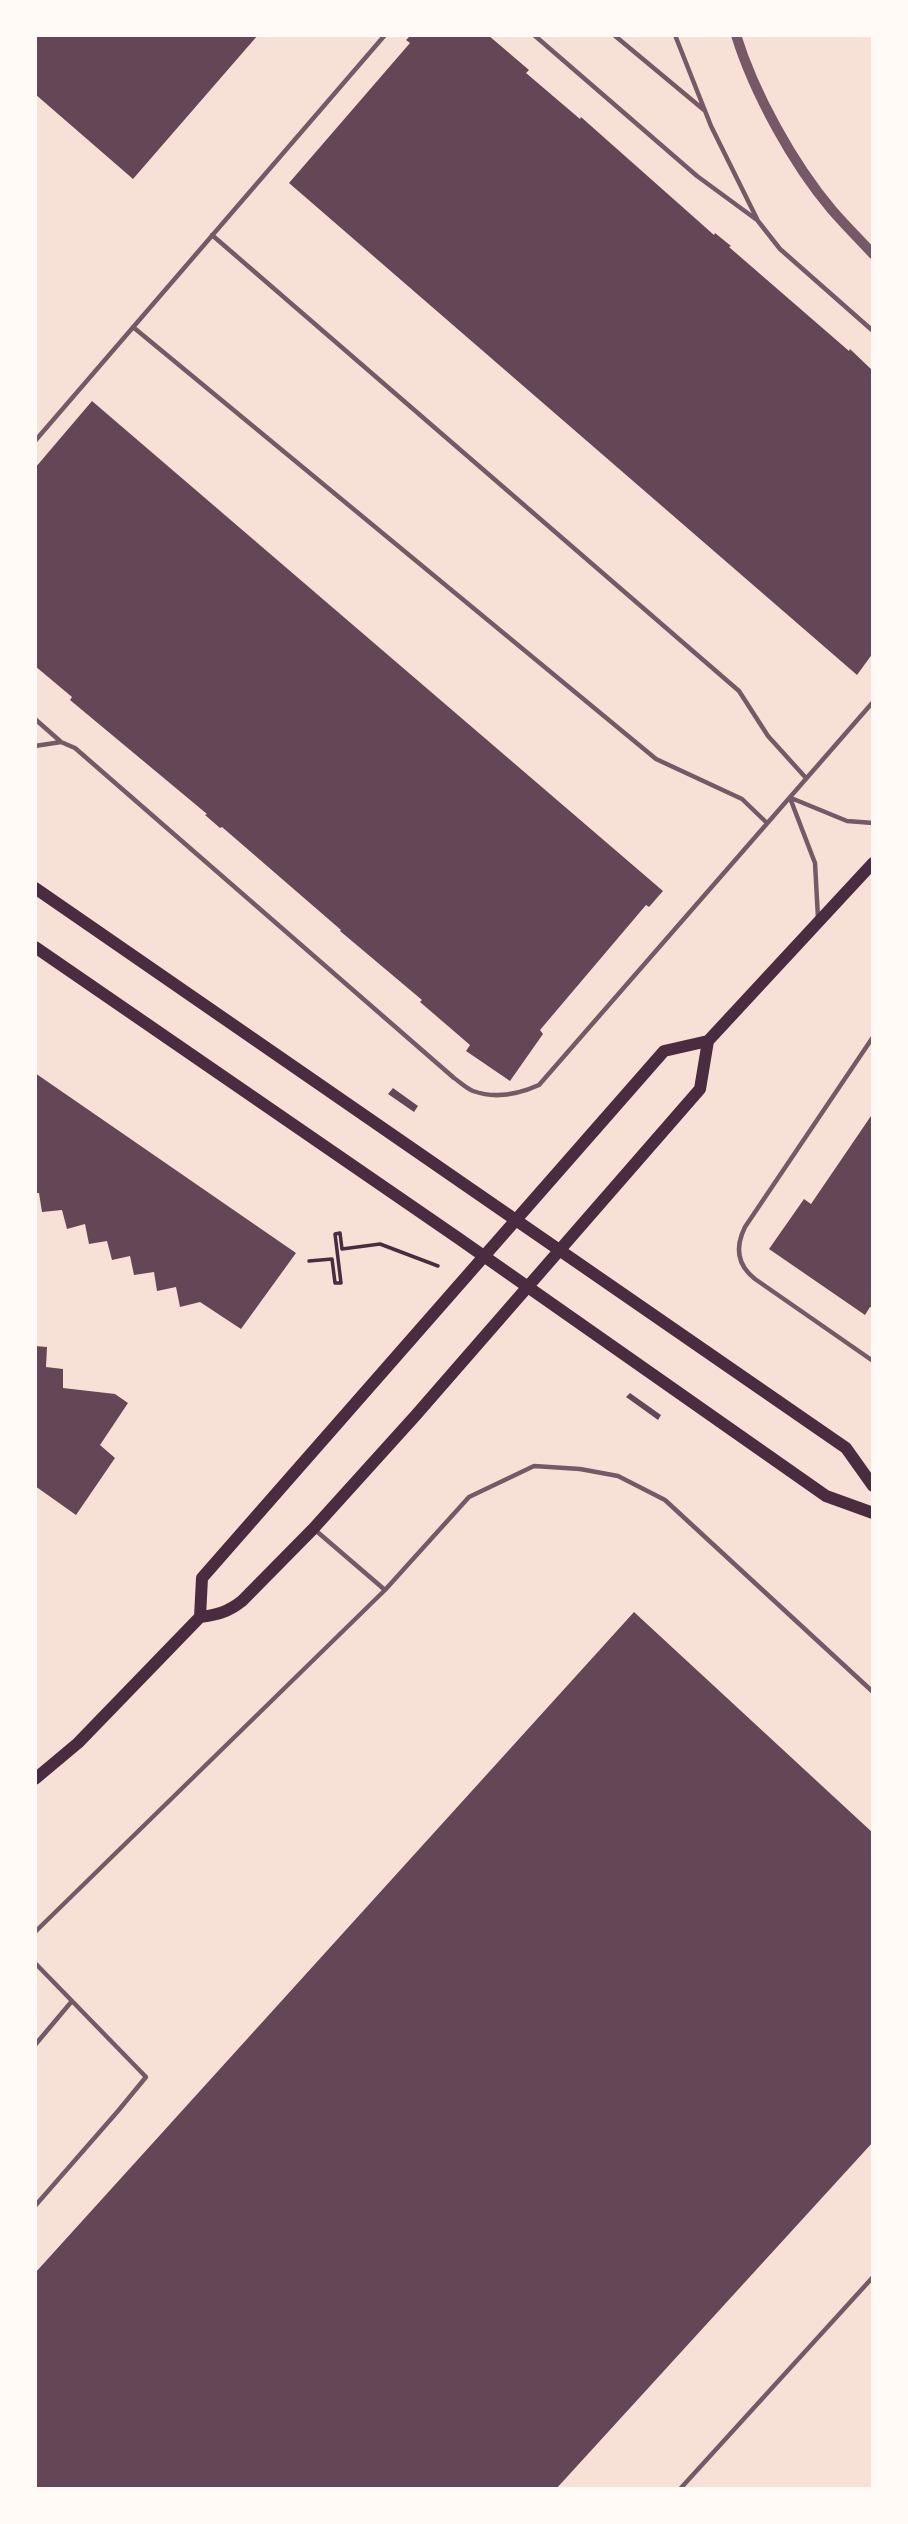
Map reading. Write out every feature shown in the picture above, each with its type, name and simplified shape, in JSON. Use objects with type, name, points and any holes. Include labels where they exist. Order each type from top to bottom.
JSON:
[{"type":"main road","points":[[200,1617],[202,1578],[664,1051],[708,1041],[873,863]]},
{"type":"main road","points":[[35,888],[846,1448],[873,1486]]},
{"type":"main road","points":[[35,947],[826,1496],[873,1513]]},
{"type":"main road","points":[[35,1779],[78,1743],[200,1617],[230,1611],[313,1528],[416,1415],[701,1090],[708,1041]]},
{"type":"street","points":[[736,35],[742,54],[779,133],[831,209],[873,254]]},
{"type":"lane","points":[[35,441],[385,35]]},
{"type":"lane","points":[[534,35],[697,176],[758,221]]},
{"type":"lane","points":[[614,35],[705,111]]},
{"type":"lane","points":[[675,35],[705,111],[758,221],[780,249],[873,331]]},
{"type":"lane","points":[[212,235],[739,691],[768,736],[806,779]]},
{"type":"lane","points":[[133,327],[656,759],[742,799],[766,823]]},
{"type":"lane","points":[[35,719],[61,742],[75,748],[454,1078],[473,1091],[501,1095],[522,1092],[539,1085],[873,702]]},
{"type":"lane","points":[[35,746],[61,742]]},
{"type":"lane","points":[[790,798],[847,821],[873,823]]},
{"type":"lane","points":[[790,798],[815,863],[818,923]]},
{"type":"lane","points":[[873,1037],[745,1227],[739,1239],[738,1250],[743,1266],[755,1279],[873,1361]]},
{"type":"lane","points":[[35,1932],[385,1590],[469,1497],[534,1466],[580,1469],[618,1476],[665,1500],[873,1691]]},
{"type":"lane","points":[[313,1528],[385,1590]]},
{"type":"lane","points":[[35,1963],[146,2077],[35,2206]]},
{"type":"lane","points":[[35,2045],[72,2001]]},
{"type":"lane","points":[[680,2489],[873,2277]]},
{"type":"path","points":[[309,1261],[332,1259],[335,1283],[341,1283],[335,1234],[340,1233],[342,1249],[380,1244],[438,1266]]},
{"type":"building","points":[[35,35],[258,35],[133,179],[35,94]]},
{"type":"building","points":[[411,35],[488,35],[529,70],[526,73],[580,119],[581,117],[873,371],[873,653],[857,675],[289,183],[410,43],[406,40]]},
{"type":"building","points":[[92,401],[663,891],[649,907],[646,905],[540,1030],[543,1034],[510,1081],[466,1051],[470,1045],[420,1002],[422,1000],[205,815],[207,814],[70,700],[72,697],[35,666],[35,468]]},
{"type":"building","points":[[35,1073],[296,1253],[241,1329],[200,1302],[180,1307],[176,1287],[157,1291],[154,1272],[134,1275],[130,1256],[112,1260],[107,1241],[89,1244],[85,1224],[67,1229],[62,1210],[42,1212],[39,1193],[35,1193]]},
{"type":"building","points":[[393,1088],[418,1106],[414,1112],[388,1094]]},
{"type":"building","points":[[873,1113],[873,1308],[870,1307],[865,1315],[769,1249],[804,1199],[811,1204]]},
{"type":"building","points":[[35,1346],[47,1347],[46,1367],[63,1369],[63,1388],[115,1394],[128,1403],[100,1445],[115,1458],[76,1515],[35,1486]]},
{"type":"building","points":[[630,1393],[661,1415],[658,1420],[626,1397]]},
{"type":"building","points":[[634,1612],[873,1833],[873,2142],[556,2489],[35,2489],[35,2273]]}]
